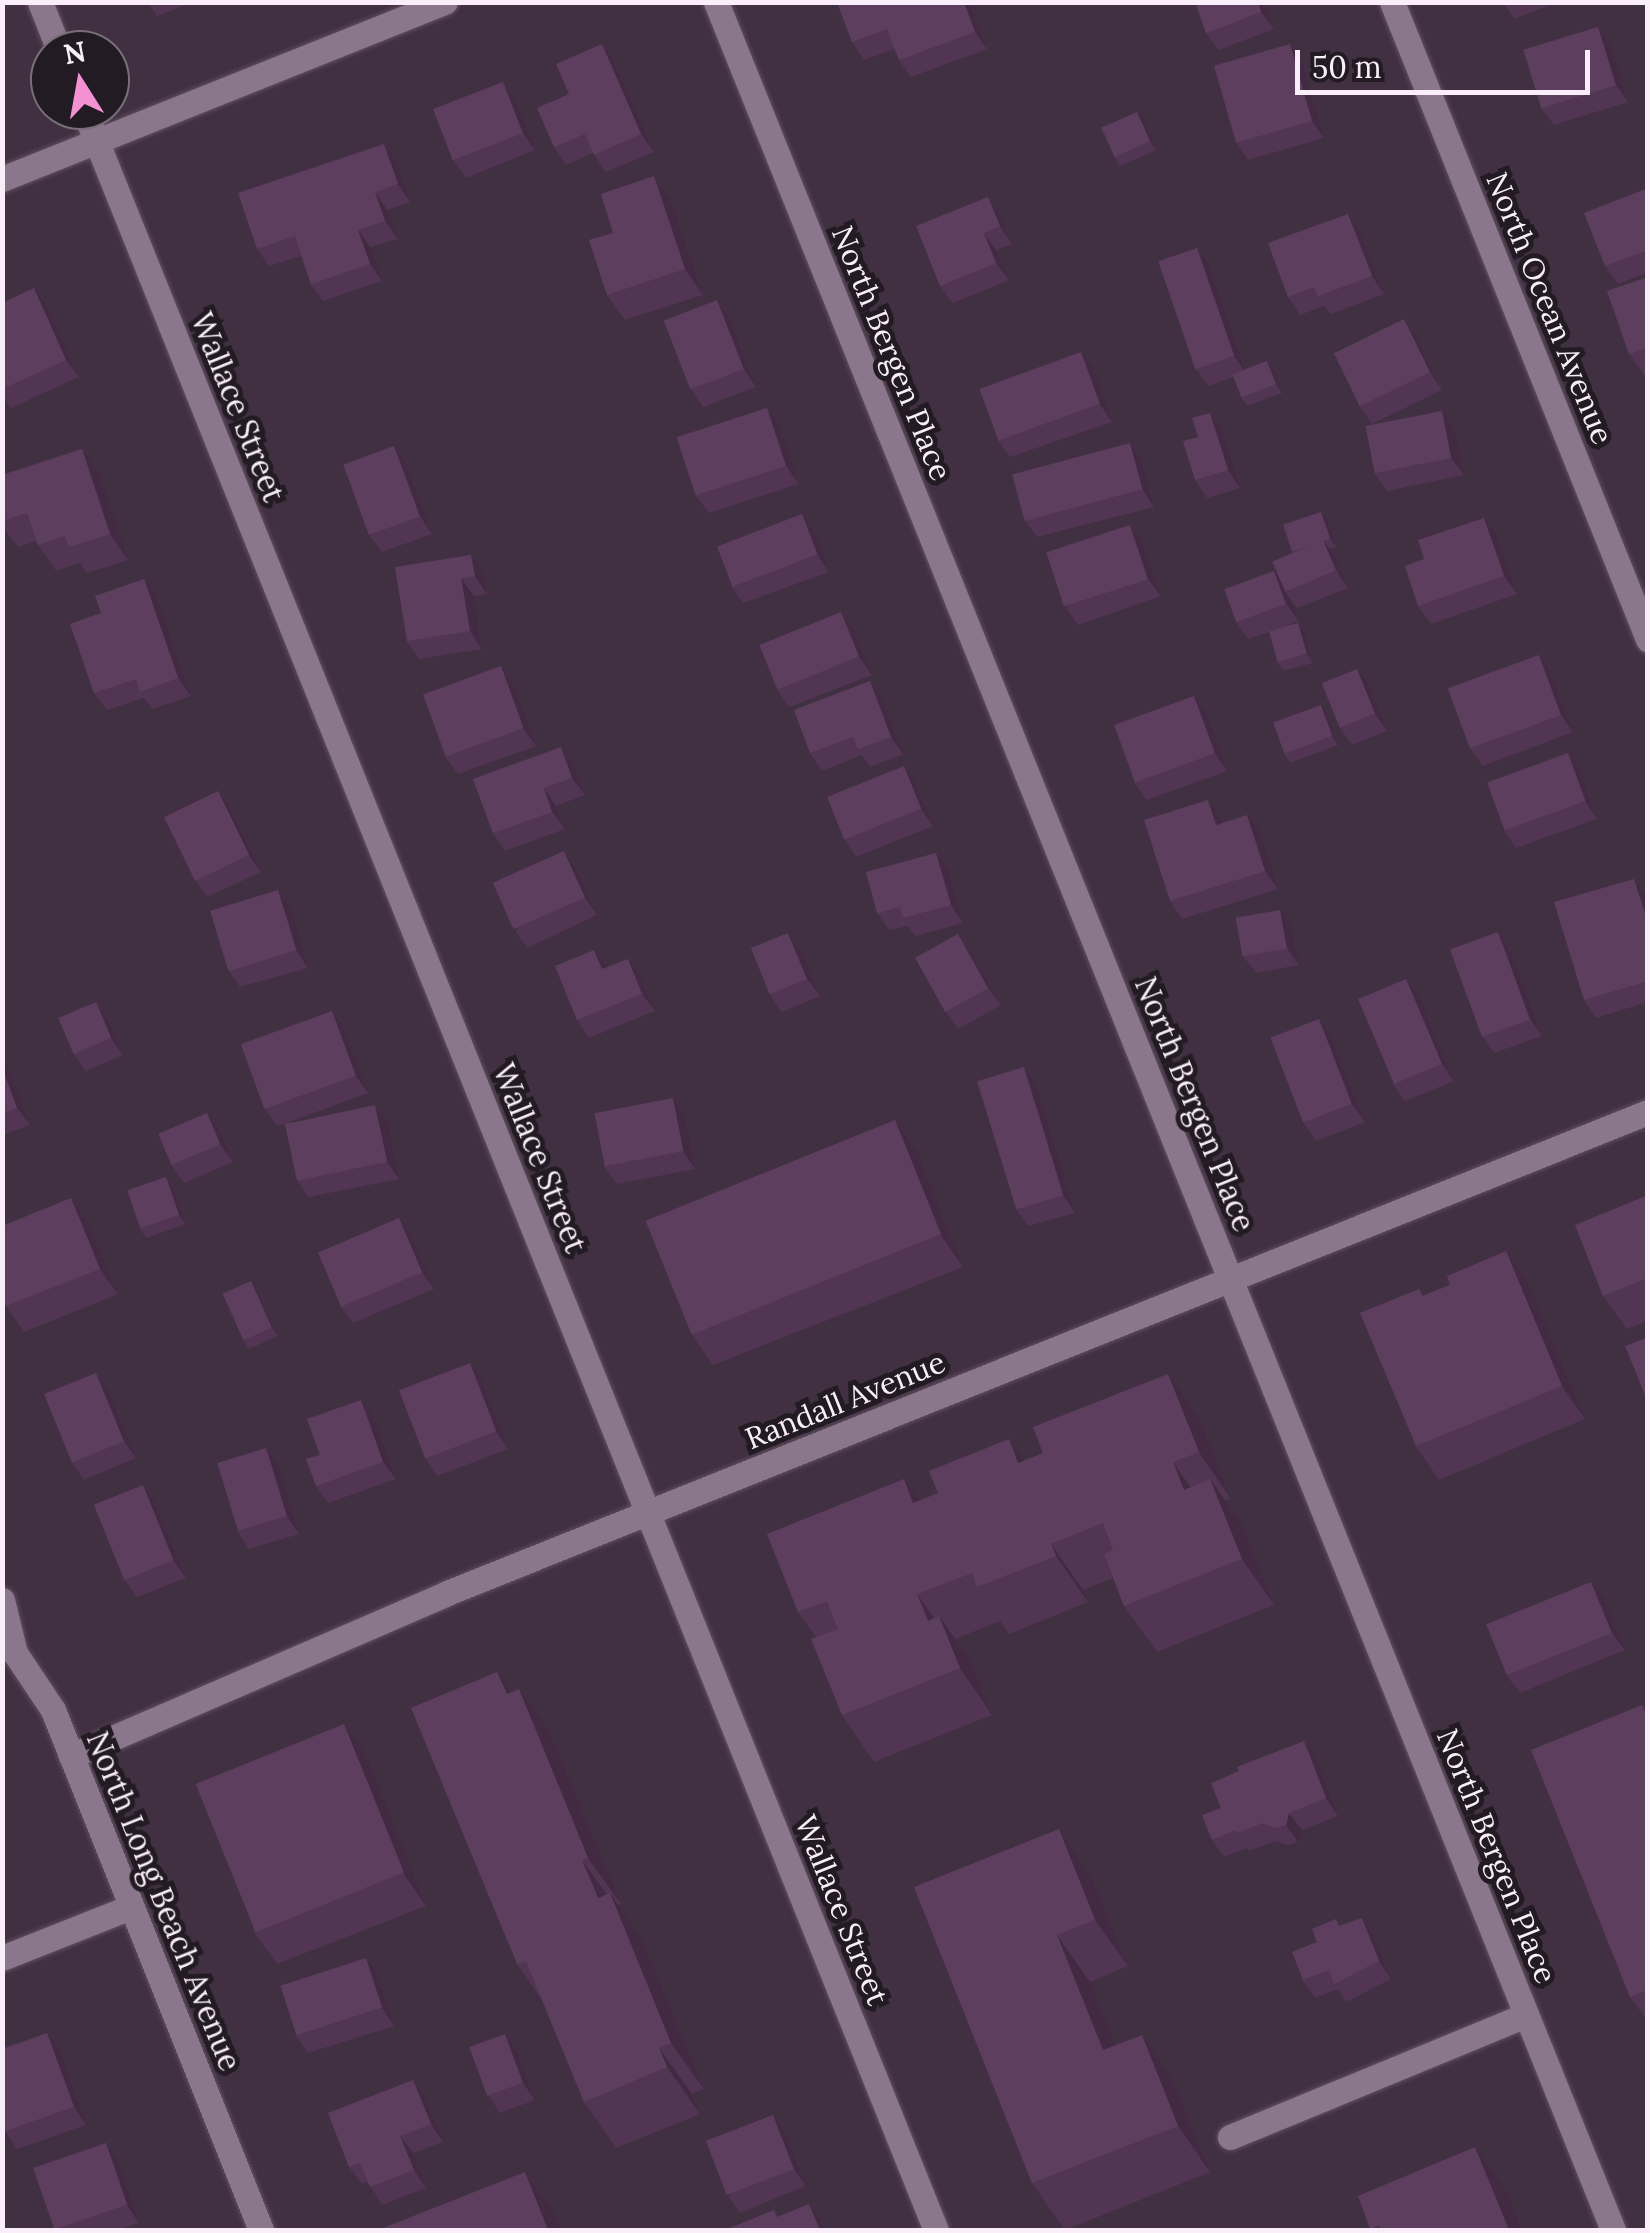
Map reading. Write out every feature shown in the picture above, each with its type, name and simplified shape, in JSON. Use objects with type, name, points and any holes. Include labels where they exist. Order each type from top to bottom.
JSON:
[{"type":"street","points":[[40,2],[52,30]]},
{"type":"street","points":[[2,179],[445,2]]},
{"type":"street","name":"North Bergen Place","points":[[716,2],[1613,2230]]},
{"type":"street","name":"North Ocean Avenue","points":[[1392,2],[1648,638]]},
{"type":"street","name":"Wallace Street","points":[[92,130],[936,2230]]},
{"type":"street","name":"Randall Avenue","points":[[71,1756],[447,1593],[1648,1112]]},
{"type":"street","name":"North Long Beach Avenue","points":[[2,1600],[9,1652],[53,1710],[261,2230]]},
{"type":"street","points":[[2,1958],[131,1907]]},
{"type":"street","points":[[1230,2137],[1526,2015]]},
{"type":"building","points":[[837,2],[964,2],[975,32],[899,60],[887,29],[852,42]]},
{"type":"building","points":[[1195,2],[1258,2],[1261,12],[1206,33]]},
{"type":"building","points":[[1598,27],[1616,85],[1541,108],[1523,50]]},
{"type":"building","points":[[602,44],[641,134],[594,155],[585,134],[554,147],[537,108],[569,94],[556,64]]},
{"type":"building","points":[[1290,44],[1312,121],[1236,143],[1214,66]]},
{"type":"building","points":[[503,82],[523,133],[453,160],[433,109]]},
{"type":"building","points":[[1137,112],[1150,141],[1114,157],[1101,128]]},
{"type":"building","points":[[384,144],[398,184],[375,192],[385,221],[358,230],[370,264],[311,284],[295,236],[257,249],[238,193]]},
{"type":"building","points":[[654,176],[685,269],[607,295],[589,240],[613,233],[601,194]]},
{"type":"building","points":[[1648,188],[1648,250],[1605,266],[1584,213]]},
{"type":"building","points":[[988,197],[1000,226],[984,233],[996,263],[940,286],[916,226]]},
{"type":"building","points":[[1348,214],[1372,276],[1318,296],[1314,287],[1288,297],[1268,243]]},
{"type":"building","points":[[1197,248],[1234,356],[1195,369],[1158,261]]},
{"type":"building","points":[[1648,277],[1648,348],[1629,354],[1607,291]]},
{"type":"building","points":[[34,288],[66,360],[2,389],[2,303]]},
{"type":"building","points":[[717,300],[744,369],[690,390],[664,320]]},
{"type":"building","points":[[1404,319],[1430,372],[1360,406],[1334,353]]},
{"type":"building","points":[[1081,352],[1100,404],[998,441],[980,389]]},
{"type":"building","points":[[1267,361],[1276,384],[1241,398],[1232,374]]},
{"type":"building","points":[[767,408],[786,466],[695,495],[677,437]]},
{"type":"building","points":[[1442,411],[1451,458],[1375,473],[1365,426]]},
{"type":"building","points":[[1210,413],[1228,470],[1195,480],[1183,441],[1198,437],[1192,418]]},
{"type":"building","points":[[1130,443],[1142,489],[1025,521],[1012,475]]},
{"type":"building","points":[[394,446],[420,516],[369,535],[343,464]]},
{"type":"building","points":[[82,449],[110,534],[69,547],[65,536],[38,545],[27,513],[2,521],[2,475]]},
{"type":"building","points":[[1321,512],[1330,538],[1292,551],[1283,525]]},
{"type":"building","points":[[802,514],[817,554],[732,587],[717,547]]},
{"type":"building","points":[[1484,518],[1504,576],[1418,606],[1405,566],[1424,559],[1418,540]]},
{"type":"building","points":[[1130,525],[1148,579],[1064,606],[1046,552]]},
{"type":"building","points":[[1323,540],[1336,570],[1285,592],[1272,561]]},
{"type":"building","points":[[471,555],[475,576],[461,578],[470,631],[407,641],[395,567]]},
{"type":"building","points":[[1274,571],[1286,604],[1236,622],[1224,589]]},
{"type":"building","points":[[144,579],[178,678],[140,692],[136,679],[94,693],[70,624],[101,613],[95,596]]},
{"type":"building","points":[[841,612],[859,657],[777,689],[759,645]]},
{"type":"building","points":[[1298,623],[1307,654],[1278,662],[1269,631]]},
{"type":"building","points":[[1539,655],[1561,715],[1470,748],[1448,688]]},
{"type":"building","points":[[501,666],[524,728],[446,756],[423,694]]},
{"type":"building","points":[[1357,669],[1375,714],[1340,728],[1322,683]]},
{"type":"building","points":[[870,681],[891,737],[858,749],[853,737],[810,753],[794,710]]},
{"type":"building","points":[[1194,696],[1215,753],[1135,782],[1114,725]]},
{"type":"building","points":[[1321,705],[1332,736],[1284,753],[1273,722]]},
{"type":"building","points":[[561,747],[572,778],[544,788],[552,812],[493,833],[473,779]]},
{"type":"building","points":[[1568,753],[1585,801],[1505,830],[1487,782]]},
{"type":"building","points":[[904,766],[921,809],[844,840],[827,797]]},
{"type":"building","points":[[218,791],[249,855],[195,881],[164,817]]},
{"type":"building","points":[[1208,800],[1216,825],[1247,815],[1265,871],[1170,901],[1144,820]]},
{"type":"building","points":[[564,851],[585,898],[513,929],[493,883]]},
{"type":"building","points":[[936,853],[951,905],[903,918],[900,907],[877,913],[866,872]]},
{"type":"building","points":[[1634,879],[1648,923],[1648,981],[1584,1000],[1554,902]]},
{"type":"building","points":[[278,890],[296,950],[229,971],[210,911]]},
{"type":"building","points":[[1280,910],[1287,948],[1242,956],[1236,918]]},
{"type":"building","points":[[1498,932],[1530,1019],[1482,1037],[1450,949]]},
{"type":"building","points":[[788,933],[807,979],[770,994],[751,948]]},
{"type":"building","points":[[958,934],[988,988],[945,1012],[915,958]]},
{"type":"building","points":[[594,950],[602,969],[628,959],[642,994],[577,1020],[555,966]]},
{"type":"building","points":[[1406,979],[1442,1064],[1394,1084],[1358,999]]},
{"type":"building","points":[[96,1002],[111,1038],[73,1054],[58,1018]]},
{"type":"building","points":[[332,1011],[356,1076],[264,1109],[241,1044]]},
{"type":"building","points":[[1319,1019],[1352,1104],[1303,1123],[1270,1038]]},
{"type":"building","points":[[1024,1067],[1063,1195],[1016,1209],[977,1081]]},
{"type":"building","points":[[2,1068],[17,1108],[2,1113]]},
{"type":"building","points":[[673,1098],[683,1151],[605,1166],[594,1113]]},
{"type":"building","points":[[375,1105],[387,1162],[297,1181],[285,1124]]},
{"type":"building","points":[[207,1113],[220,1144],[171,1165],[158,1134]]},
{"type":"building","points":[[895,1120],[941,1234],[692,1335],[646,1221]]},
{"type":"building","points":[[166,1177],[179,1215],[140,1228],[127,1190]]},
{"type":"building","points":[[1648,1195],[1648,1278],[1603,1296],[1575,1225]]},
{"type":"building","points":[[71,1198],[100,1269],[6,1306],[2,1298],[2,1226]]},
{"type":"building","points":[[399,1218],[422,1272],[341,1307],[318,1252]]},
{"type":"building","points":[[1506,1251],[1562,1386],[1416,1446],[1360,1313],[1419,1289],[1422,1296],[1450,1285],[1447,1276]]},
{"type":"building","points":[[251,1281],[272,1328],[243,1340],[223,1294]]},
{"type":"building","points":[[1648,1337],[1648,1402],[1625,1346]]},
{"type":"building","points":[[470,1363],[496,1431],[425,1458],[399,1390]]},
{"type":"building","points":[[96,1373],[124,1442],[72,1463],[44,1394]]},
{"type":"building","points":[[1168,1374],[1199,1452],[1173,1462],[1184,1490],[1210,1479],[1242,1559],[1124,1606],[1104,1554],[1113,1550],[1103,1523],[1051,1544],[1056,1556],[977,1587],[972,1573],[917,1594],[928,1621],[939,1616],[960,1668],[842,1715],[811,1639],[838,1629],[827,1601],[798,1612],[767,1534],[904,1479],[913,1503],[938,1493],[929,1471],[1009,1439],[1018,1463],[1043,1453],[1033,1427]]},
{"type":"building","points":[[361,1400],[383,1462],[316,1486],[306,1459],[320,1455],[307,1419]]},
{"type":"building","points":[[266,1448],[287,1516],[238,1531],[217,1463]]},
{"type":"building","points":[[143,1485],[173,1560],[124,1580],[94,1505]]},
{"type":"building","points":[[1591,1582],[1612,1633],[1507,1675],[1486,1624]]},
{"type":"building","points":[[497,1672],[507,1694],[519,1689],[588,1858],[582,1860],[598,1898],[610,1893],[671,2043],[659,2048],[667,2067],[584,2102],[526,1961],[517,1964],[411,1708]]},
{"type":"building","points":[[1642,1705],[1648,1720],[1648,1990],[1630,1997],[1531,1750]]},
{"type":"building","points":[[344,1724],[404,1872],[256,1932],[196,1784]]},
{"type":"building","points":[[1304,1741],[1326,1798],[1289,1813],[1286,1825],[1275,1828],[1263,1823],[1212,1840],[1202,1815],[1221,1808],[1211,1783],[1239,1771],[1237,1767]]},
{"type":"building","points":[[1059,1829],[1095,1920],[1057,1935],[1103,2050],[1142,2035],[1178,2126],[1032,2183],[914,1887]]},
{"type":"building","points":[[1362,1918],[1379,1961],[1334,1984],[1329,1970],[1303,1980],[1292,1952],[1317,1942],[1312,1929],[1336,1919],[1339,1926]]},
{"type":"building","points":[[366,1958],[382,2007],[296,2035],[280,1986]]},
{"type":"building","points":[[47,2033],[74,2107],[5,2131],[2,2049]]},
{"type":"building","points":[[505,2034],[523,2083],[487,2096],[469,2047]]},
{"type":"building","points":[[413,2080],[431,2124],[400,2136],[414,2170],[370,2187],[360,2163],[349,2167],[328,2113]]},
{"type":"building","points":[[773,2115],[794,2169],[727,2195],[706,2141]]},
{"type":"building","points":[[106,2143],[127,2204],[54,2230],[33,2168]]},
{"type":"building","points":[[1475,2147],[1509,2230],[1381,2230],[1379,2226],[1370,2229],[1358,2196]]},
{"type":"building","points":[[525,2172],[548,2230],[378,2230]]},
{"type":"building","points":[[809,2204],[820,2230],[725,2230],[774,2210],[777,2217]]}]
